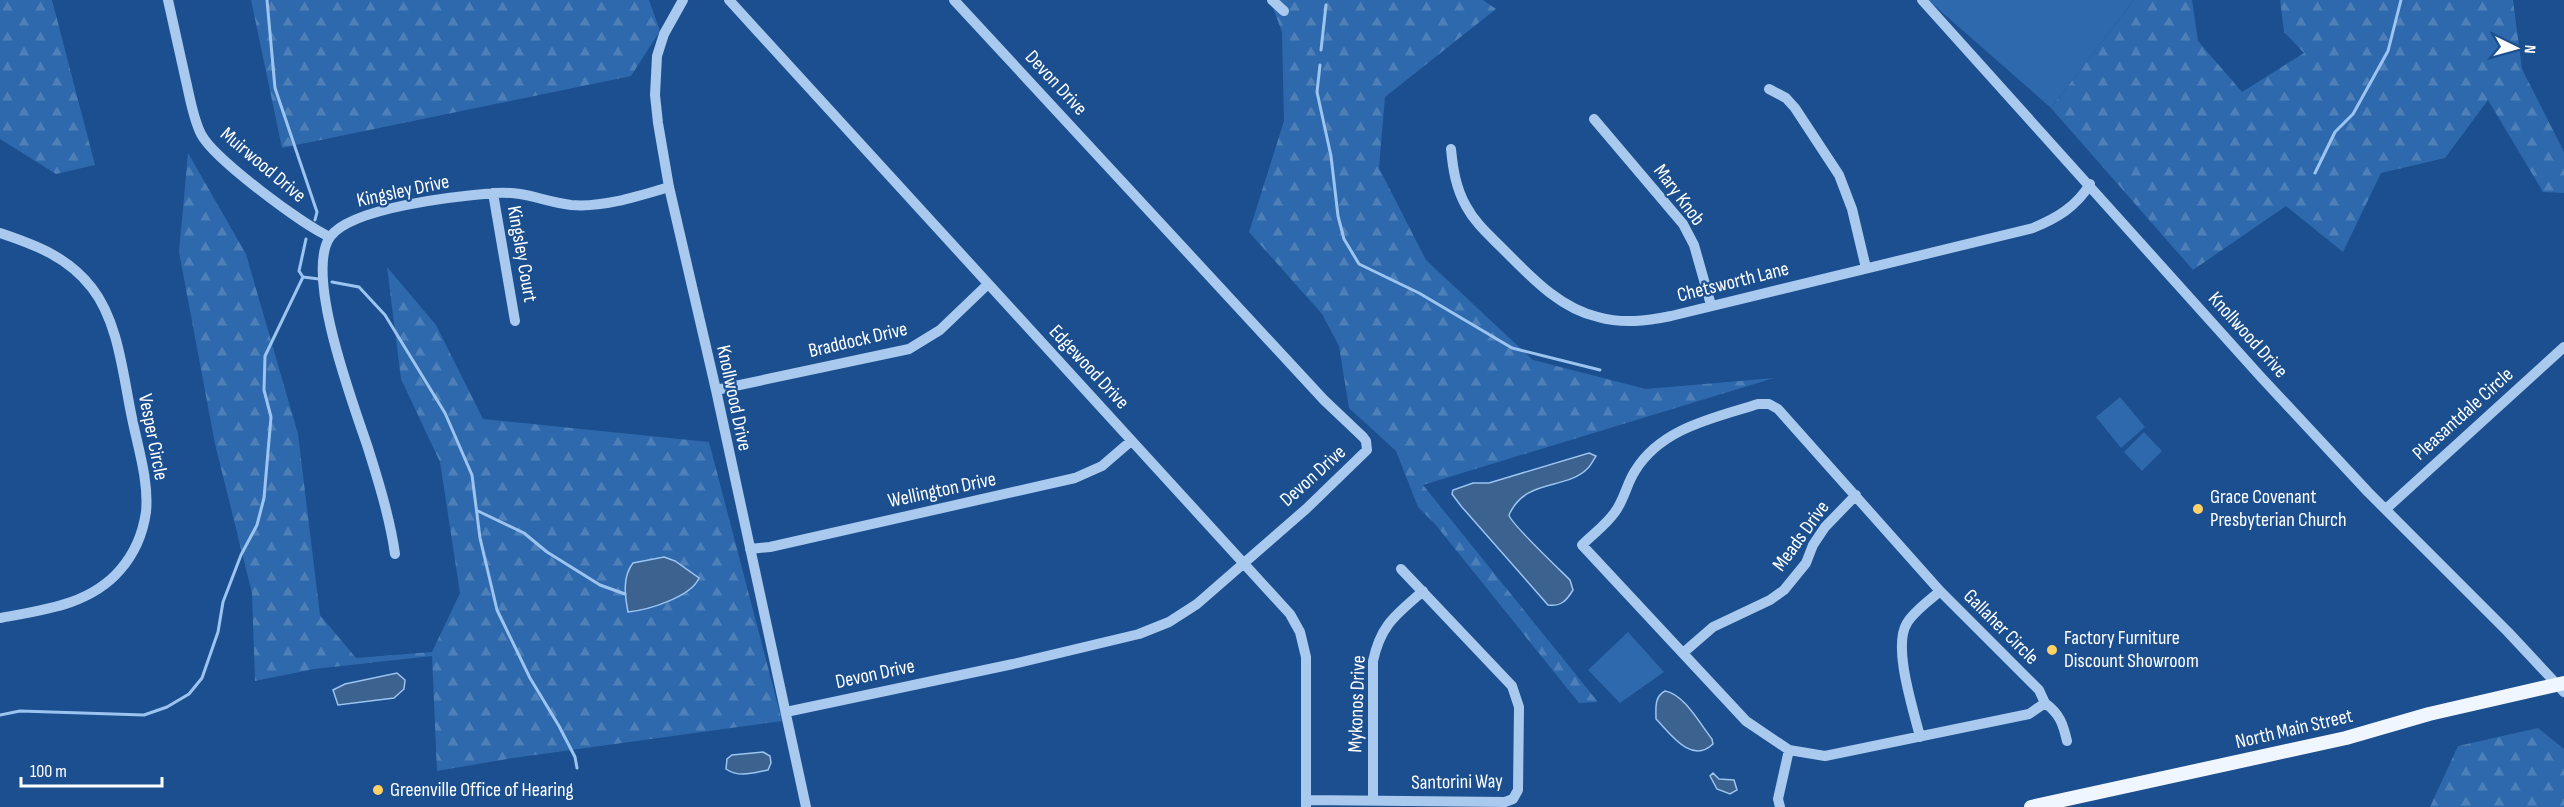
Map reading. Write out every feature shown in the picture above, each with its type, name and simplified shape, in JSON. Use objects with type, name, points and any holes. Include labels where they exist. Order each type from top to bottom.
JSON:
[{"type":"main road","name":"North Main Street","points":[[2031,807],[2346,738],[2429,714],[2562,686]]},
{"type":"street","name":"Muirwood Drive","points":[[168,0],[196,121],[206,142],[219,156],[257,186],[317,231],[330,237]]},
{"type":"street","name":"Knollwood Drive","points":[[683,0],[664,33],[655,76],[657,114],[669,187],[716,390],[806,807]]},
{"type":"street","name":"Edgewood Drive","points":[[729,0],[960,252],[987,285],[1245,562],[1290,614],[1304,644],[1307,669],[1306,804]]},
{"type":"street","name":"Devon Drive","points":[[786,712],[1013,664],[1139,634],[1183,614],[1245,562],[1358,460],[1366,450],[1366,441],[1324,400],[954,0]]},
{"type":"street","points":[[1272,0],[1284,11]]},
{"type":"street","name":"Knollwood Drive","points":[[1923,0],[2090,184],[2259,376],[2368,492],[2387,508],[2562,686]]},
{"type":"street","points":[[1769,89],[1786,98],[1795,108],[1839,175],[1852,209],[1866,268]]},
{"type":"street","name":"Mary Knob","points":[[1594,119],[1683,225],[1694,245],[1711,305]]},
{"type":"street","name":"Chetsworth Lane","points":[[1450,149],[1454,178],[1471,214],[1536,280],[1569,306],[1598,317],[1634,322],[1651,320],[2033,228],[2052,220],[2080,200],[2090,184]]},
{"type":"street","name":"Kingsley Drive","points":[[330,237],[346,223],[367,214],[493,194],[517,192],[562,203],[584,205],[624,199],[669,187]]},
{"type":"street","name":"Kingsley Court","points":[[493,194],[515,321]]},
{"type":"street","name":"Vesper Circle","points":[[0,233],[29,243],[62,259],[82,276],[100,300],[116,346],[144,475],[146,501],[143,528],[134,549],[120,570],[102,586],[68,604],[0,618]]},
{"type":"street","points":[[330,237],[323,266],[331,325],[342,373],[377,479],[395,554]]},
{"type":"street","name":"Braddock Drive","points":[[716,390],[909,349],[940,330],[987,285]]},
{"type":"street","name":"Pleasantdale Circle","points":[[2387,508],[2564,347]]},
{"type":"street","name":"Gallaher Circle","points":[[1758,404],[1769,404],[1778,409],[1856,495],[1940,591],[2039,690],[2045,703],[2029,714],[1825,756],[1789,750],[1746,721],[1582,544],[1616,512],[1635,470],[1648,453],[1683,428],[1758,404]]},
{"type":"street","name":"Wellington Drive","points":[[750,549],[770,547],[1075,478],[1102,466],[1131,441]]},
{"type":"street","name":"Meads Drive","points":[[1683,653],[1713,627],[1770,600],[1784,590],[1806,562],[1813,545],[1825,527],[1856,495]]},
{"type":"street","name":"Santorini Way","points":[[1306,804],[1373,801],[1450,804],[1505,802],[1513,799],[1518,790],[1519,708],[1512,686],[1401,569]]},
{"type":"street","name":"Mykonos Drive","points":[[1373,801],[1373,661],[1382,632],[1393,617],[1423,591]]},
{"type":"street","points":[[1920,737],[1908,687],[1903,654],[1903,632],[1907,622],[1940,591]]},
{"type":"street","points":[[2045,703],[2055,710],[2062,721],[2067,741]]},
{"type":"street","points":[[1780,807],[1778,799],[1789,750]]},
{"type":"green space","points":[[0,0],[52,0],[95,165],[56,174],[0,139]]},
{"type":"green space","points":[[251,0],[649,0],[660,31],[631,76],[282,148]]},
{"type":"green space","points":[[1270,0],[1483,0],[1496,9],[1385,97],[1379,168],[1426,260],[1533,360],[1646,389],[1774,378],[1423,485],[1598,702],[1579,703],[1435,524],[1418,507],[1396,451],[1349,408],[1339,346],[1322,314],[1249,232],[1284,121],[1282,32]]},
{"type":"green space","points":[[1928,0],[2134,0],[2051,108]]},
{"type":"green space","points":[[2134,0],[2192,0],[2198,41],[2242,92],[2304,53],[2284,32],[2280,0],[2513,0],[2522,69],[2564,152],[2564,193],[2543,192],[2488,100],[2445,158],[2381,173],[2343,252],[2286,206],[2193,270],[2051,108]]},
{"type":"green space","points":[[188,153],[246,254],[298,434],[320,615],[356,658],[432,652],[460,593],[440,462],[401,379],[387,267],[436,325],[483,419],[709,442],[782,721],[513,758],[437,771],[432,656],[314,669],[255,681],[252,593],[215,444],[179,252]]},
{"type":"green space","points":[[2120,397],[2145,427],[2121,448],[2096,417]]},
{"type":"green space","points":[[2144,432],[2162,451],[2142,471],[2124,452]]},
{"type":"green space","points":[[1628,632],[1664,672],[1620,703],[1588,670]]},
{"type":"green space","points":[[2538,728],[2564,749],[2564,807],[2430,807],[2458,746]]},
{"type":"shaded area","points":[[1589,453],[1596,456],[1589,467],[1579,475],[1536,489],[1525,495],[1516,503],[1509,515],[1526,536],[1570,580],[1573,590],[1568,597],[1560,604],[1548,605],[1461,506],[1452,494],[1453,490],[1473,483],[1489,483]]},
{"type":"shaded area","points":[[664,557],[675,561],[699,578],[694,585],[678,597],[646,609],[628,612],[625,593],[626,580],[633,563]]},
{"type":"shaded area","points":[[397,673],[405,680],[404,689],[394,698],[338,705],[333,690],[345,684]]},
{"type":"shaded area","points":[[1665,691],[1672,693],[1685,704],[1712,739],[1713,744],[1705,750],[1697,751],[1689,749],[1674,739],[1656,719],[1657,700]]},
{"type":"shaded area","points":[[763,752],[770,756],[771,763],[768,770],[741,774],[726,769],[727,759],[732,755]]},
{"type":"shaded area","points":[[1713,773],[1719,779],[1734,780],[1737,790],[1730,794],[1717,789],[1710,776]]},
{"type":"waterway","points":[[267,0],[275,88],[317,212],[315,220]]},
{"type":"waterway","points":[[2315,173],[2335,132],[2353,114],[2388,51],[2401,0]]},
{"type":"waterway","points":[[1321,50],[1326,5]]},
{"type":"waterway","points":[[1320,65],[1317,92],[1331,156],[1338,216],[1344,239],[1359,264],[1419,293],[1512,348],[1600,370]]},
{"type":"waterway","points":[[0,715],[20,711],[144,715],[167,707],[189,694],[202,678],[218,632],[223,602],[241,555],[257,525],[264,498],[271,417],[264,390],[265,356],[303,277],[299,271],[306,239]]},
{"type":"waterway","points":[[303,277],[319,279]]},
{"type":"waterway","points":[[332,282],[359,287],[385,315],[445,413],[472,475],[480,538],[497,610],[530,678],[575,757],[577,768]]},
{"type":"waterway","points":[[478,511],[524,533],[547,552],[600,585],[625,594]]},
{"type":"place","name":"Grace Covenant Presbyterian Church","points":[[2198,509]]},
{"type":"place","name":"Factory Furniture Discount Showroom","points":[[2052,650]]},
{"type":"place","name":"Greenville Office of Hearing","points":[[378,790]]}]
